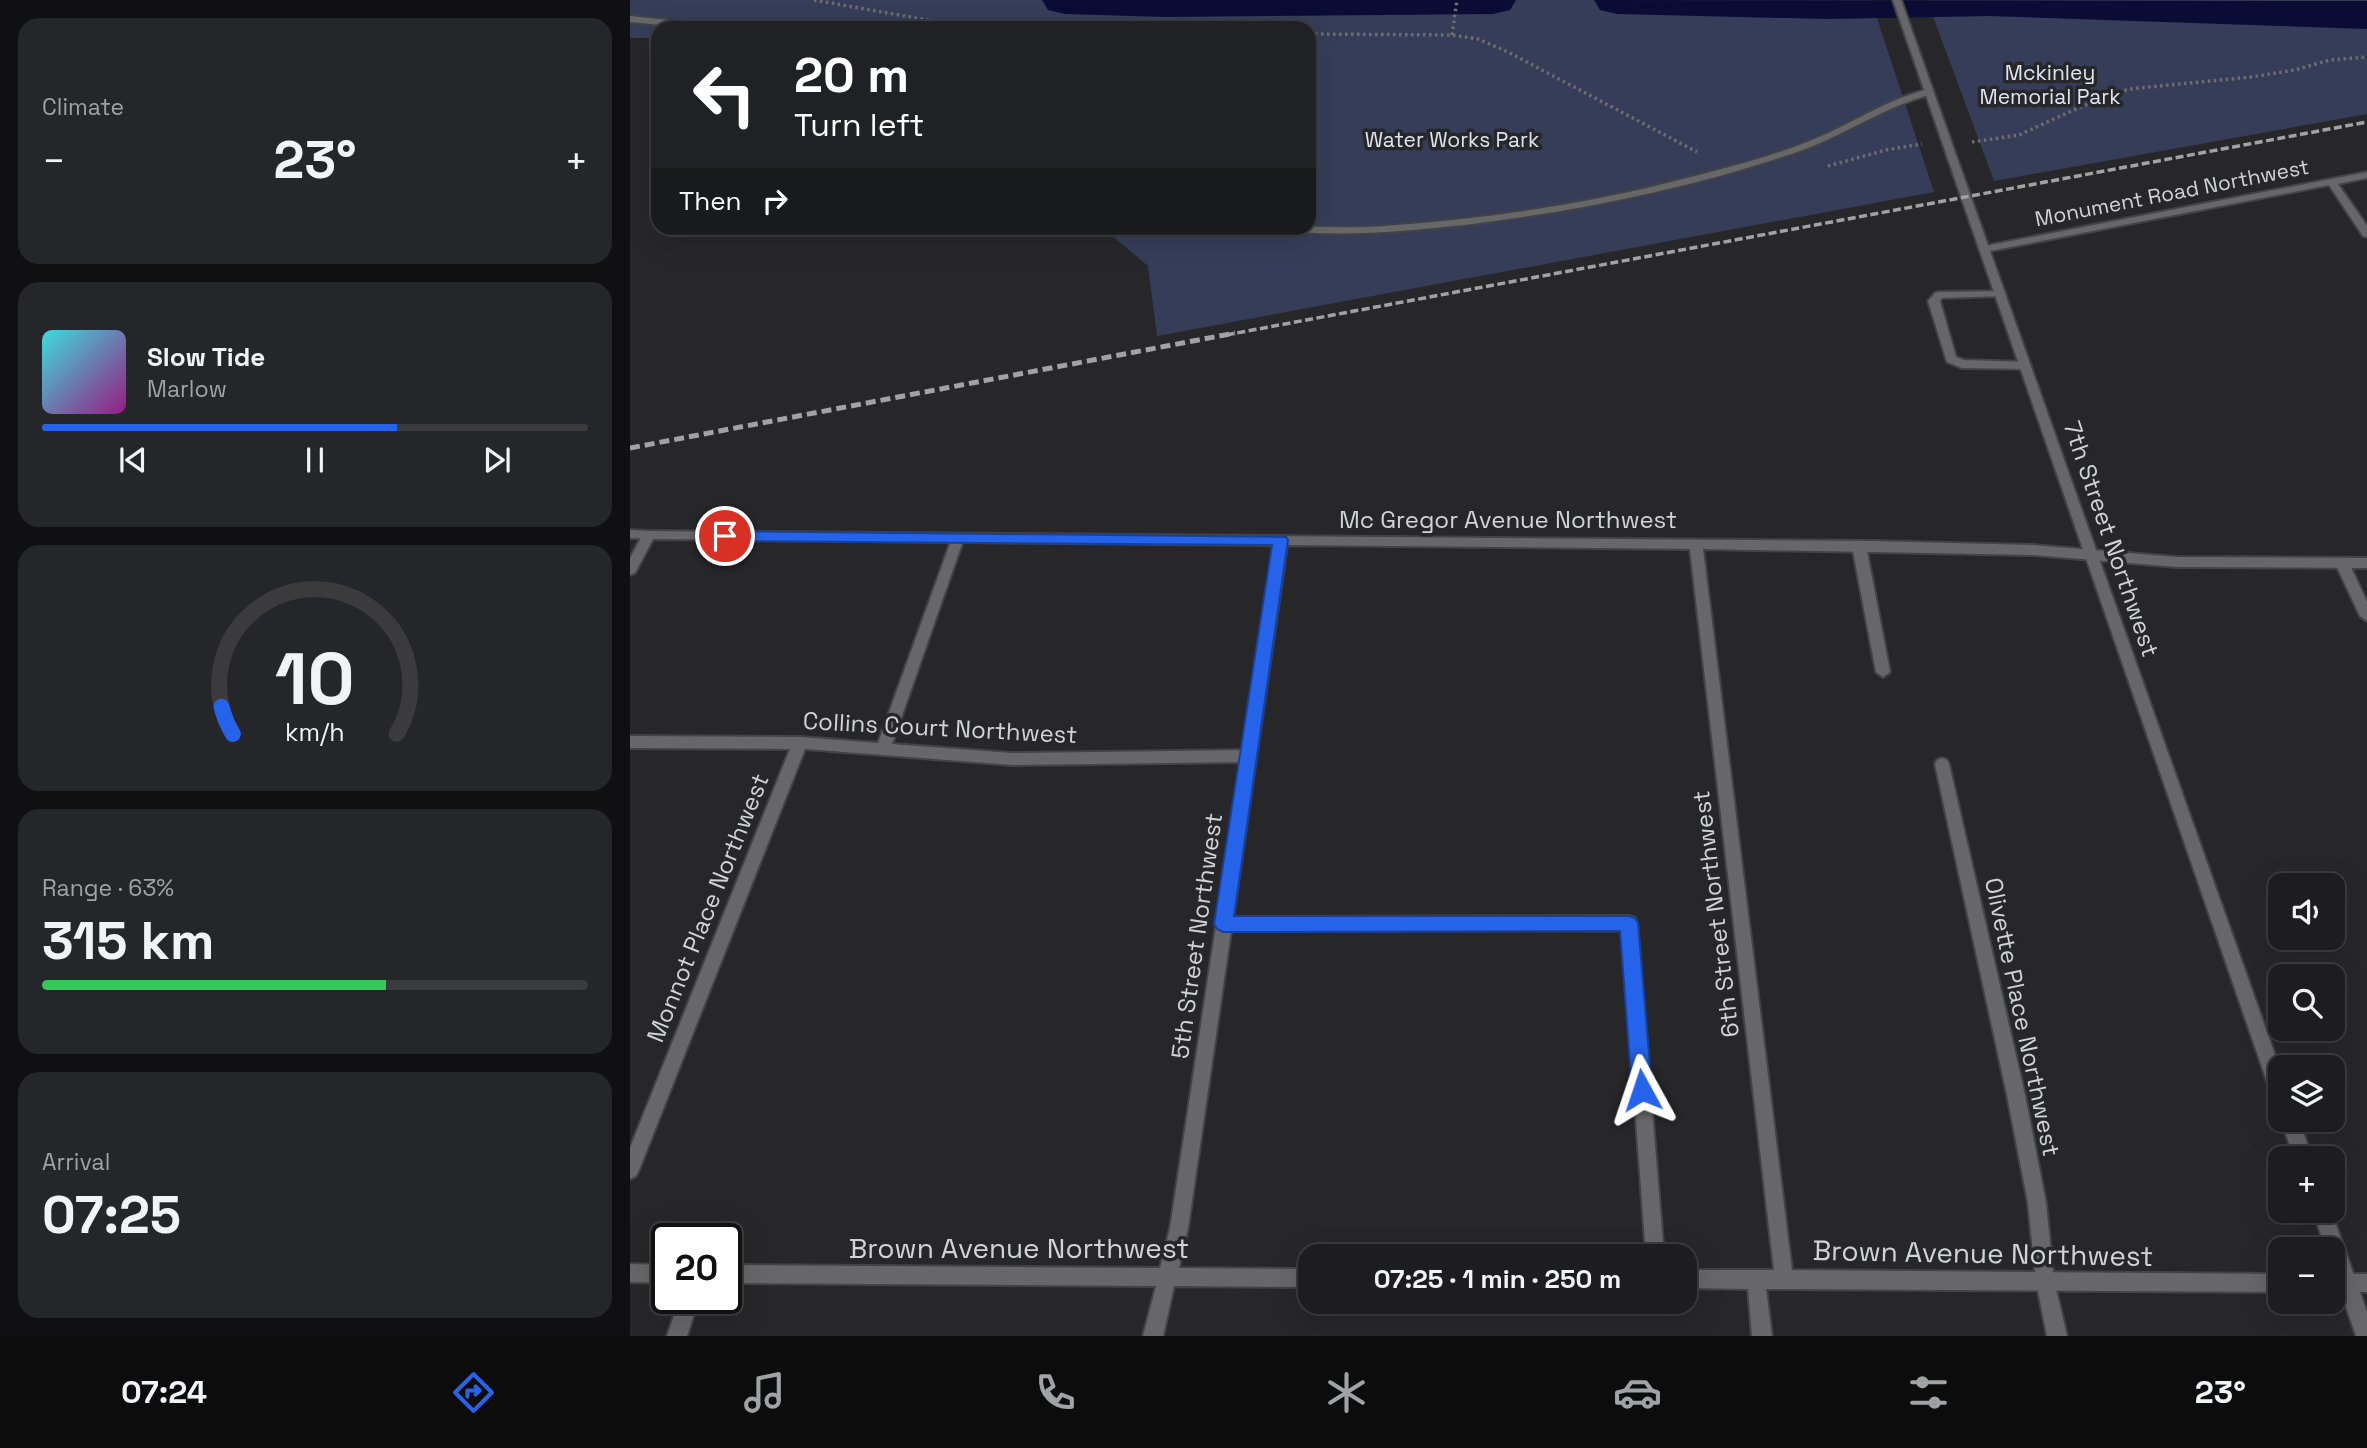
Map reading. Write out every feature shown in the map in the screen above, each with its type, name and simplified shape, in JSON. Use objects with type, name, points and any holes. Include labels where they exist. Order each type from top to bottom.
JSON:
[{"type":"street","name":"7th Street Northwest","points":[[1897,0],[2268,1059]]},
{"type":"street","points":[[630,19],[651,21]]},
{"type":"street","points":[[1316,230],[1391,230],[1480,220],[1621,195],[1769,158],[1825,138],[1907,96],[1930,92]]},
{"type":"street","name":"Monument Road Northwest","points":[[1985,249],[2367,175]]},
{"type":"street","points":[[2332,182],[2367,234]]},
{"type":"street","points":[[2001,294],[1939,295],[1934,300],[1951,359],[1962,365],[2025,366]]},
{"type":"street","name":"Mc Gregor Avenue Northwest","points":[[630,534],[1859,546],[2033,550],[2177,562],[2367,563]]},
{"type":"street","points":[[631,566],[649,536]]},
{"type":"street","points":[[883,749],[958,538]]},
{"type":"street","name":"5th Street Northwest","points":[[1153,1336],[1179,1228],[1280,540]]},
{"type":"street","name":"6th Street Northwest","points":[[1696,544],[1784,1279]]},
{"type":"street","points":[[1859,546],[1883,672]]},
{"type":"street","points":[[2342,563],[2367,616]]},
{"type":"street","name":"Collins Court Northwest","points":[[630,742],[800,743],[1012,759],[1248,756]]},
{"type":"street","name":"Monnot Place Northwest","points":[[630,1170],[800,743]]},
{"type":"street","name":"Olivette Place Northwest","points":[[1941,764],[2016,1095],[2037,1203],[2045,1281]]},
{"type":"street","points":[[1223,924],[1629,923],[1654,1244]]},
{"type":"street","points":[[630,1273],[651,1273]]},
{"type":"street","name":"Brown Avenue Northwest","points":[[742,1274],[1298,1278]]},
{"type":"street","name":"Brown Avenue Northwest","points":[[1697,1279],[2268,1283]]},
{"type":"street","points":[[1756,1279],[1762,1336]]},
{"type":"street","points":[[2045,1281],[2057,1336]]},
{"type":"street","points":[[2345,1283],[2367,1283]]},
{"type":"street","points":[[2345,1293],[2366,1336]]},
{"type":"street","points":[[677,1336],[685,1314]]},
{"type":"path","points":[[814,0],[933,21]]},
{"type":"path","points":[[1452,35],[1457,0]]},
{"type":"green space","name":"Water Works Park","points":[[630,0],[1871,0],[1934,192],[1157,336],[1148,266],[1111,235],[1316,235],[1316,21],[651,21],[651,38],[630,38]]},
{"type":"green space","name":"Mckinley Memorial Park","points":[[1927,0],[2367,0],[2367,114],[1994,181]]},
{"type":"waterway","points":[[1065,0],[1166,3],[1493,0]]},
{"type":"waterway","points":[[1617,0],[1827,5],[1990,2],[2367,15]]},
{"type":"railway","points":[[1226,335],[2367,122]]},
{"type":"railway","points":[[630,448],[1235,333]]},
{"type":"route","points":[[725,536],[1280,540],[1223,924],[1629,923],[1642,1090]]}]
